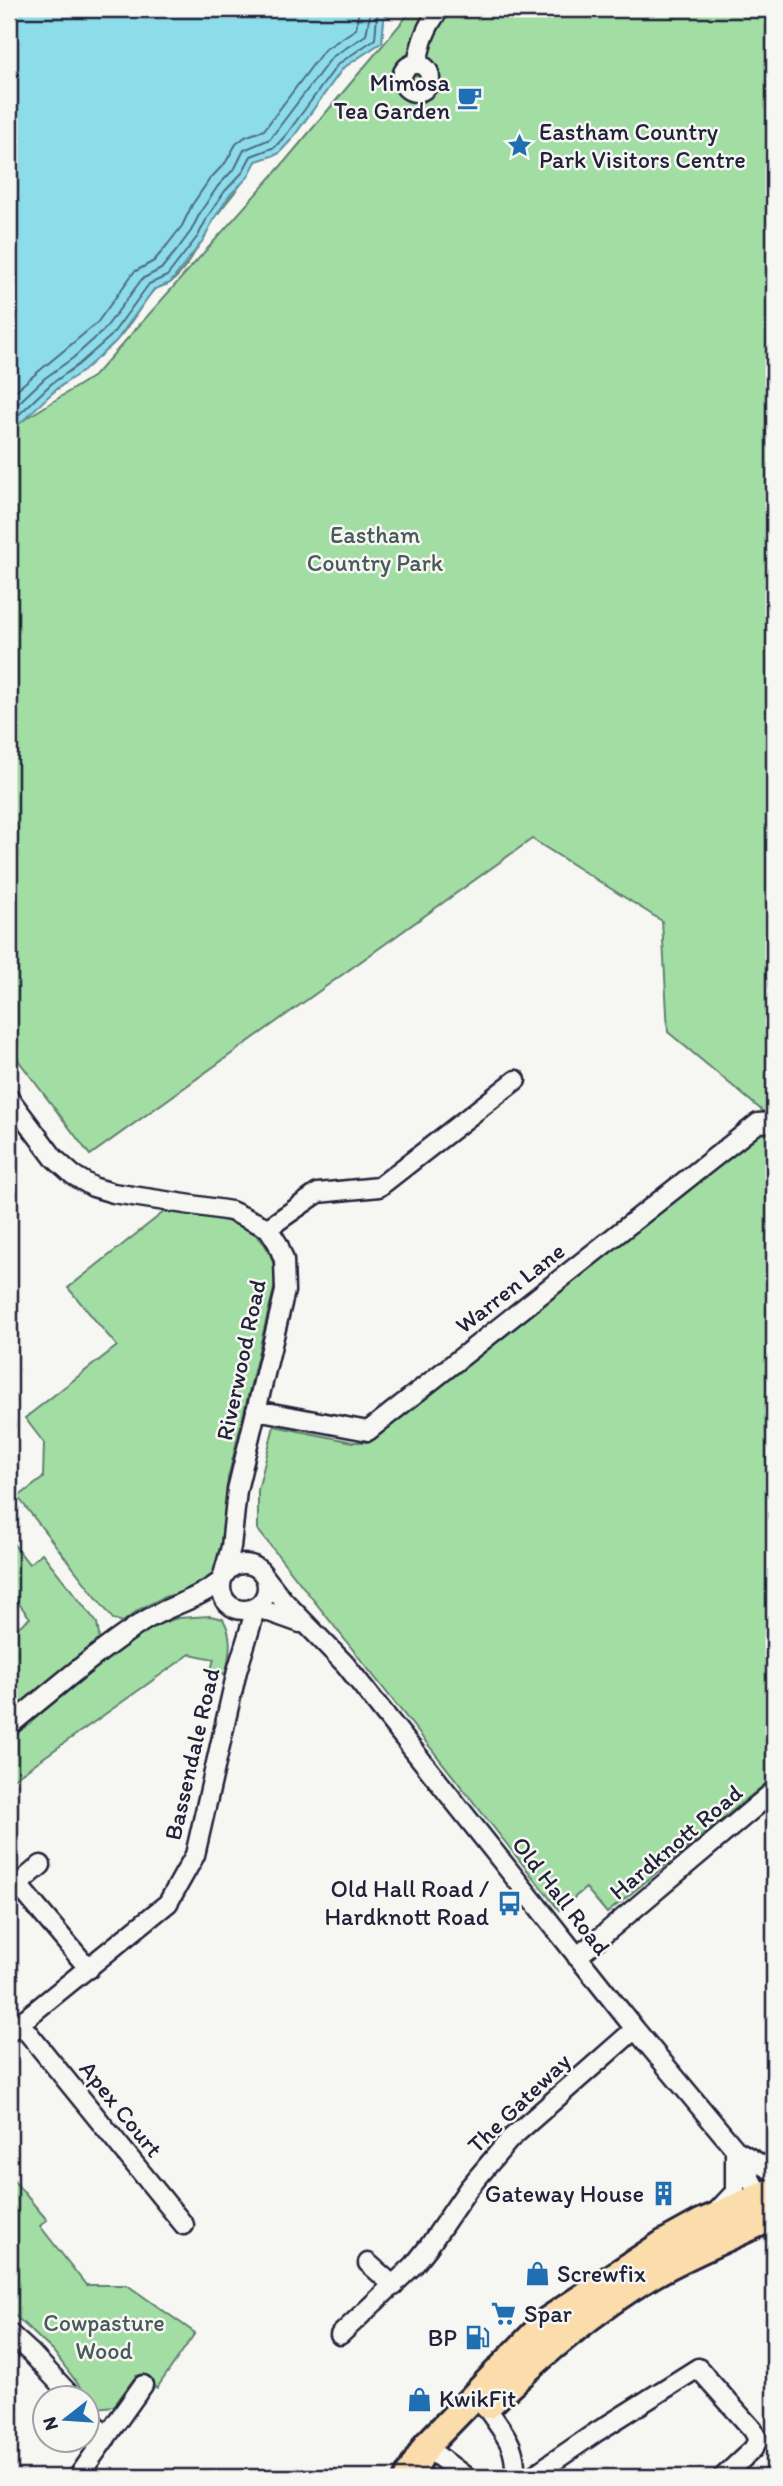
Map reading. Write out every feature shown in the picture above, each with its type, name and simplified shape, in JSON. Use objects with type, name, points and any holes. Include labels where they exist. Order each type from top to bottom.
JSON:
[{"type":"highway","points":[[408,2477],[427,2445],[547,2320],[627,2266],[701,2223],[769,2205]]},
{"type":"highway","points":[[432,2467],[486,2407],[559,2340],[610,2302],[769,2205]]},
{"type":"street","points":[[417,64],[429,22],[440,9]]},
{"type":"street","points":[[9,1098],[54,1158],[73,1175],[93,1187],[113,1193],[231,1212],[268,1228],[318,1192],[379,1187],[516,1080]]},
{"type":"street","name":"Warren Lane","points":[[256,1410],[368,1432],[758,1123],[774,1122]]},
{"type":"street","name":"Riverwood Road","points":[[222,1580],[231,1547],[237,1490],[285,1291],[284,1260],[268,1228]]},
{"type":"street","name":"Riverwood Road","points":[[234,1517],[241,1540],[262,1573]]},
{"type":"street","points":[[9,1726],[117,1639],[151,1616],[204,1593],[222,1580],[232,1567],[240,1564],[255,1567],[266,1580],[265,1596],[255,1607],[242,1610],[230,1606],[173,1608]]},
{"type":"street","name":"Old Hall Road","points":[[262,1573],[283,1600],[345,1664],[577,1957],[735,2149],[769,2205]]},
{"type":"street","points":[[222,1580],[222,1595],[230,1606]]},
{"type":"street","name":"Bassendale Road","points":[[230,1606],[239,1634],[240,1657]]},
{"type":"street","name":"Old Hall Road","points":[[255,1607],[287,1617],[315,1632]]},
{"type":"street","name":"Bassendale Road","points":[[14,2028],[168,1903],[195,1855],[240,1657],[255,1607]]},
{"type":"street","name":"Hardknott Road","points":[[577,1957],[774,1791]]},
{"type":"street","points":[[41,1864],[13,1888],[89,1969]]},
{"type":"street","name":"Apex Court","points":[[14,2028],[184,2225]]},
{"type":"street","name":"The Gateway","points":[[340,2335],[394,2286],[429,2246],[468,2189],[510,2139],[635,2029]]},
{"type":"street","points":[[735,2149],[774,2172]]},
{"type":"street","points":[[701,2223],[727,2203],[735,2192],[735,2149]]},
{"type":"street","points":[[368,2263],[394,2286]]},
{"type":"street","points":[[9,2333],[59,2384]]},
{"type":"street","points":[[531,2477],[698,2368],[753,2430],[758,2440],[753,2449],[723,2477]]},
{"type":"street","points":[[78,2477],[143,2385]]},
{"type":"street","points":[[486,2407],[513,2448],[516,2461],[514,2477]]},
{"type":"street","points":[[102,2433],[106,2438]]},
{"type":"street","points":[[432,2467],[466,2477]]},
{"type":"green space","name":"Eastham Country Park","points":[[395,9],[384,18],[382,42],[343,68],[278,154],[256,161],[177,277],[154,290],[113,344],[19,423],[95,375],[281,166],[413,9],[774,9],[774,1622],[765,1630],[774,1642],[774,1777],[607,1913],[586,1888],[559,1910],[258,1530],[258,1490],[274,1426],[353,1442],[367,1442],[765,1123],[765,1113],[668,1032],[662,921],[532,839],[90,1155],[9,1048],[9,320],[51,283]]},
{"type":"green space","points":[[165,1211],[238,1224],[252,1232],[264,1243],[272,1259],[276,1280],[228,1478],[225,1542],[221,1559],[209,1579],[196,1589],[164,1597],[138,1610],[123,1622],[113,1619],[18,1497],[43,1478],[44,1443],[25,1418],[117,1346],[68,1288]]},
{"type":"green space","points":[[9,1538],[29,1564],[42,1553],[97,1623],[100,1642],[9,1715],[9,1634],[30,1618],[9,1591]]},
{"type":"green space","points":[[210,1616],[223,1619],[229,1633],[226,1674],[211,1670],[214,1659],[190,1654],[9,1782],[9,1740],[90,1673],[152,1626],[178,1618]]},
{"type":"green space","name":"Cowpasture Wood","points":[[9,2175],[47,2220],[40,2226],[86,2285],[127,2285],[195,2333],[157,2388],[136,2376],[114,2406],[102,2407],[102,2384],[78,2384],[53,2351],[9,2310]]},
{"type":"water","points":[[9,9],[395,9],[384,18],[382,42],[343,68],[278,154],[256,161],[248,177],[230,195],[204,239],[170,283],[154,289],[116,341],[83,371],[56,389],[9,434]]},
{"type":"place","name":"Mimosa Tea Garden","points":[[470,97]]},
{"type":"place","name":"Eastham Country Park Visitors Centre","points":[[519,146]]},
{"type":"place","name":"Old Hall Road / Hardknott Road","points":[[509,1903]]},
{"type":"place","name":"Gateway House","points":[[664,2194]]},
{"type":"place","name":"Screwfix","points":[[537,2274]]},
{"type":"place","name":"Spar","points":[[504,2314]]},
{"type":"place","name":"BP","points":[[477,2338]]},
{"type":"place","name":"KwikFit","points":[[419,2399]]}]
